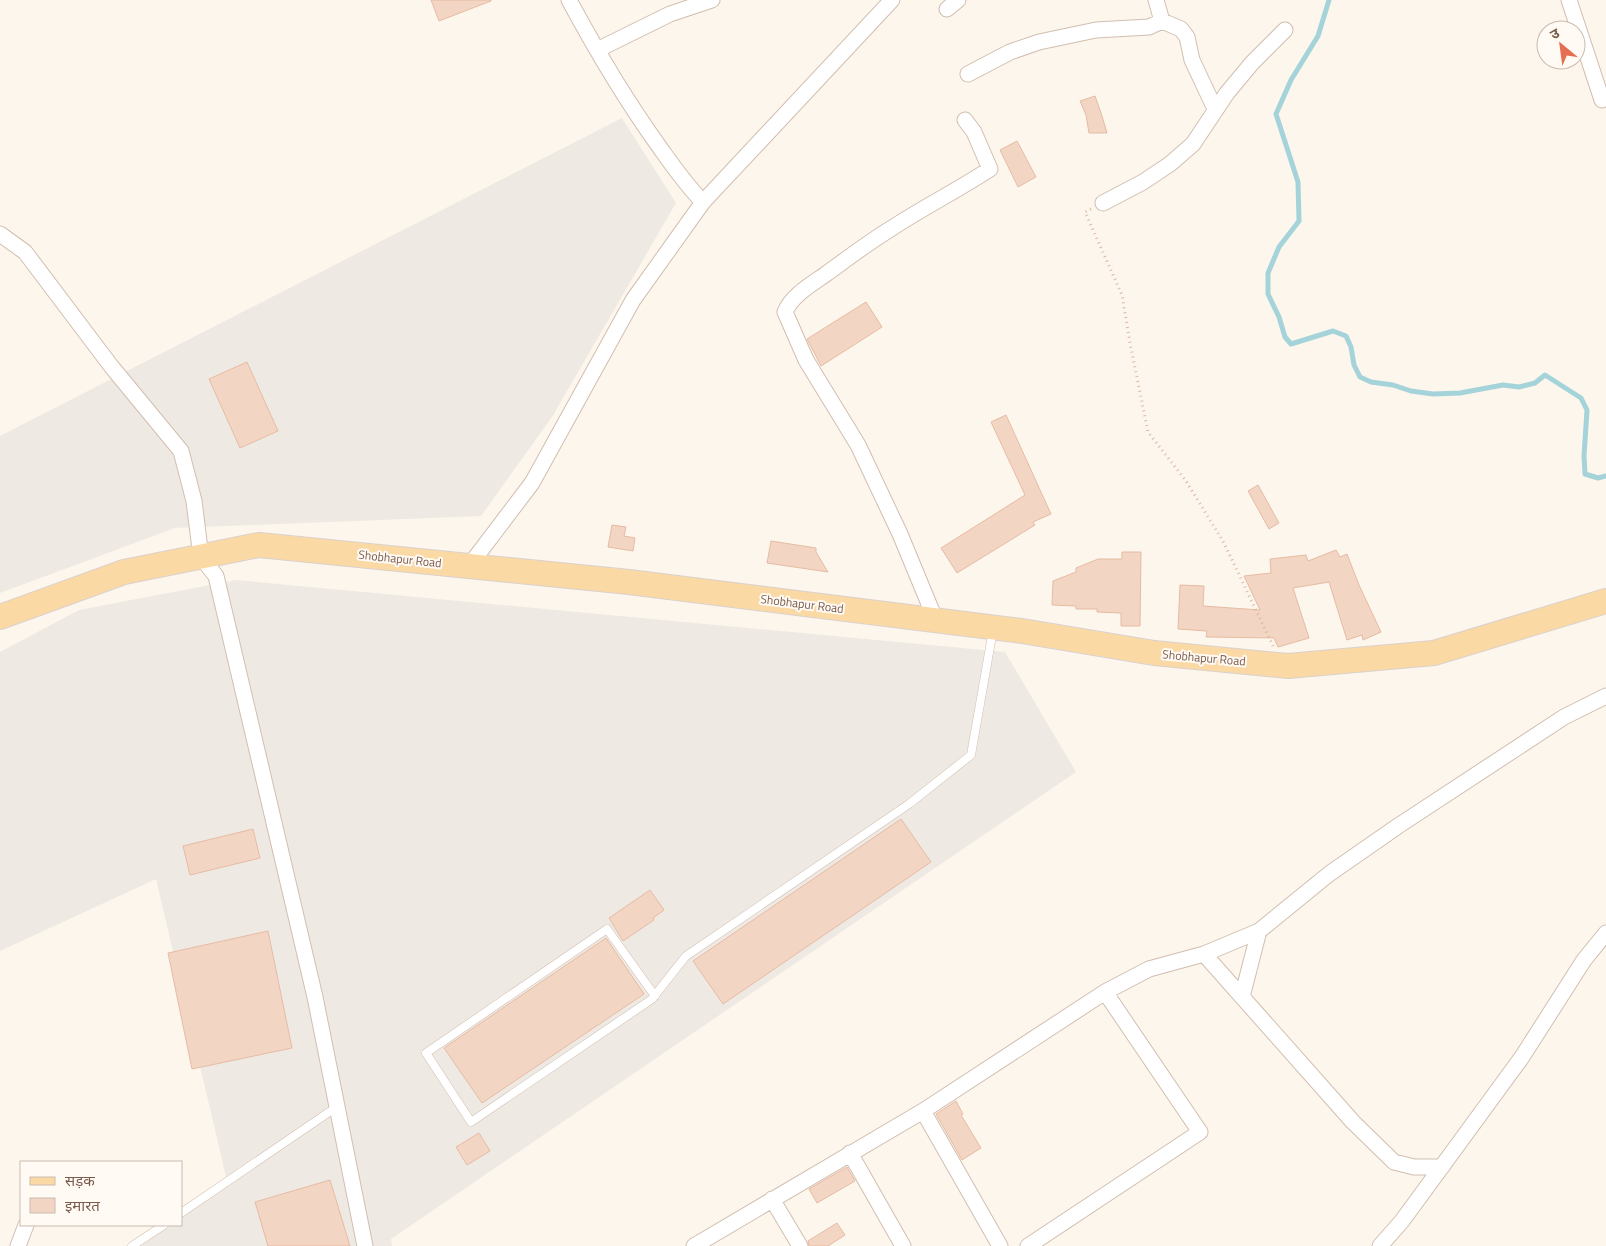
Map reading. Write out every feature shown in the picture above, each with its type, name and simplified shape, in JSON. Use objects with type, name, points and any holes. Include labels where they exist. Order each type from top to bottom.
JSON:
[{"type":"main road","name":"Shobhapur Road","points":[[0,617],[124,572],[259,545],[629,582],[993,628],[1154,653],[1288,666],[1434,654],[1606,601]]},
{"type":"street","points":[[569,0],[597,50],[646,128],[687,186],[704,202]]},
{"type":"street","points":[[597,50],[670,14],[712,0]]},
{"type":"street","points":[[470,566],[532,483],[634,300],[704,202],[892,0]]},
{"type":"street","points":[[1156,0],[1162,21]]},
{"type":"street","points":[[1569,0],[1602,100]]},
{"type":"street","points":[[968,74],[1010,52],[1039,42],[1096,30],[1148,27],[1162,21],[1181,29],[1187,37],[1192,60],[1215,109]]},
{"type":"street","points":[[1104,203],[1143,182],[1170,164],[1193,144],[1227,92],[1252,63],[1285,30]]},
{"type":"street","points":[[936,621],[900,534],[858,445],[806,360],[785,312],[788,304],[804,290],[847,258],[892,228],[990,169],[974,132],[965,120]]},
{"type":"street","points":[[0,234],[25,252],[111,366],[181,451],[194,501],[201,556],[216,576],[315,997],[365,1246]]},
{"type":"street","points":[[694,1246],[923,1110],[1105,992],[1149,969],[1204,954],[1259,932],[1329,874],[1398,826],[1564,717],[1606,696]]},
{"type":"street","points":[[1242,997],[1259,932]]},
{"type":"street","points":[[1380,1246],[1402,1221],[1522,1057],[1584,960],[1606,933]]},
{"type":"street","points":[[1204,954],[1353,1122],[1394,1162],[1414,1167],[1442,1167]]},
{"type":"street","points":[[1028,1246],[1200,1132],[1105,992]]},
{"type":"street","points":[[923,1110],[1000,1246]]},
{"type":"street","points":[[850,1153],[904,1246]]},
{"type":"street","points":[[772,1199],[800,1246]]},
{"type":"street","points":[[18,1246],[26,1226]]},
{"type":"lane","points":[[655,996],[607,928],[426,1053],[471,1122],[652,999],[655,996],[686,956],[909,804],[971,755],[993,628]]},
{"type":"lane","points":[[182,1212],[338,1106]]},
{"type":"lane","points":[[132,1246],[162,1226]]},
{"type":"path","points":[[1104,203],[1085,212],[1122,295],[1148,432],[1186,481],[1224,543],[1281,665]]},
{"type":"shaded area","points":[[622,118],[676,203],[552,417],[481,516],[175,528],[0,593],[0,436]]},
{"type":"shaded area","points":[[236,580],[1005,652],[1076,772],[391,1239],[392,1246],[126,1246],[157,1226],[182,1226],[182,1210],[227,1181],[156,879],[0,951],[0,652],[79,610]]},
{"type":"building","points":[[431,0],[491,0],[491,1],[439,21]]},
{"type":"building","points":[[1095,96],[1107,133],[1089,133],[1086,115],[1080,101]]},
{"type":"building","points":[[1017,141],[1036,177],[1018,187],[1000,150]]},
{"type":"building","points":[[866,302],[882,327],[821,366],[807,339]]},
{"type":"building","points":[[247,362],[278,431],[240,448],[209,379]]},
{"type":"building","points":[[1006,415],[1051,514],[1033,522],[1035,525],[957,573],[941,548],[1025,495],[991,422]]},
{"type":"building","points":[[1258,485],[1279,523],[1269,529],[1248,491]]},
{"type":"building","points":[[612,525],[626,527],[624,536],[635,538],[633,551],[608,547]]},
{"type":"building","points":[[771,541],[816,548],[816,552],[828,572],[767,563]]},
{"type":"building","points":[[1336,550],[1340,557],[1347,554],[1381,632],[1363,640],[1362,635],[1347,640],[1329,582],[1293,588],[1309,638],[1278,647],[1274,638],[1206,637],[1207,631],[1178,629],[1180,585],[1204,586],[1203,606],[1260,610],[1244,576],[1271,573],[1270,559],[1306,555],[1308,561]]},
{"type":"building","points":[[1122,552],[1141,552],[1140,626],[1121,626],[1121,613],[1097,612],[1097,609],[1076,609],[1076,606],[1052,605],[1053,581],[1076,572],[1076,568],[1098,559],[1122,559]]},
{"type":"building","points":[[901,819],[931,862],[723,1004],[693,961]]},
{"type":"building","points":[[253,829],[260,858],[190,875],[183,846]]},
{"type":"building","points":[[650,890],[664,910],[653,918],[654,920],[623,941],[609,918]]},
{"type":"building","points":[[268,931],[292,1048],[192,1069],[168,953]]},
{"type":"building","points":[[606,938],[644,994],[482,1103],[444,1048]]},
{"type":"building","points":[[956,1101],[963,1114],[961,1115],[981,1148],[962,1160],[936,1114]]},
{"type":"building","points":[[479,1133],[490,1151],[467,1165],[456,1147]]},
{"type":"building","points":[[847,1167],[855,1181],[817,1203],[809,1189]]},
{"type":"building","points":[[330,1180],[350,1246],[268,1246],[255,1202]]},
{"type":"building","points":[[837,1223],[845,1235],[828,1246],[809,1246],[808,1241]]},
{"type":"waterway","points":[[1329,0],[1318,36],[1291,80],[1276,114],[1298,182],[1299,221],[1279,247],[1268,273],[1268,294],[1279,317],[1285,337],[1291,344],[1333,331],[1346,336],[1351,347],[1354,365],[1360,377],[1371,382],[1393,385],[1411,391],[1433,394],[1460,393],[1503,385],[1519,387],[1535,383],[1545,375],[1581,398],[1587,410],[1584,456],[1585,474],[1598,478],[1606,476]]}]
